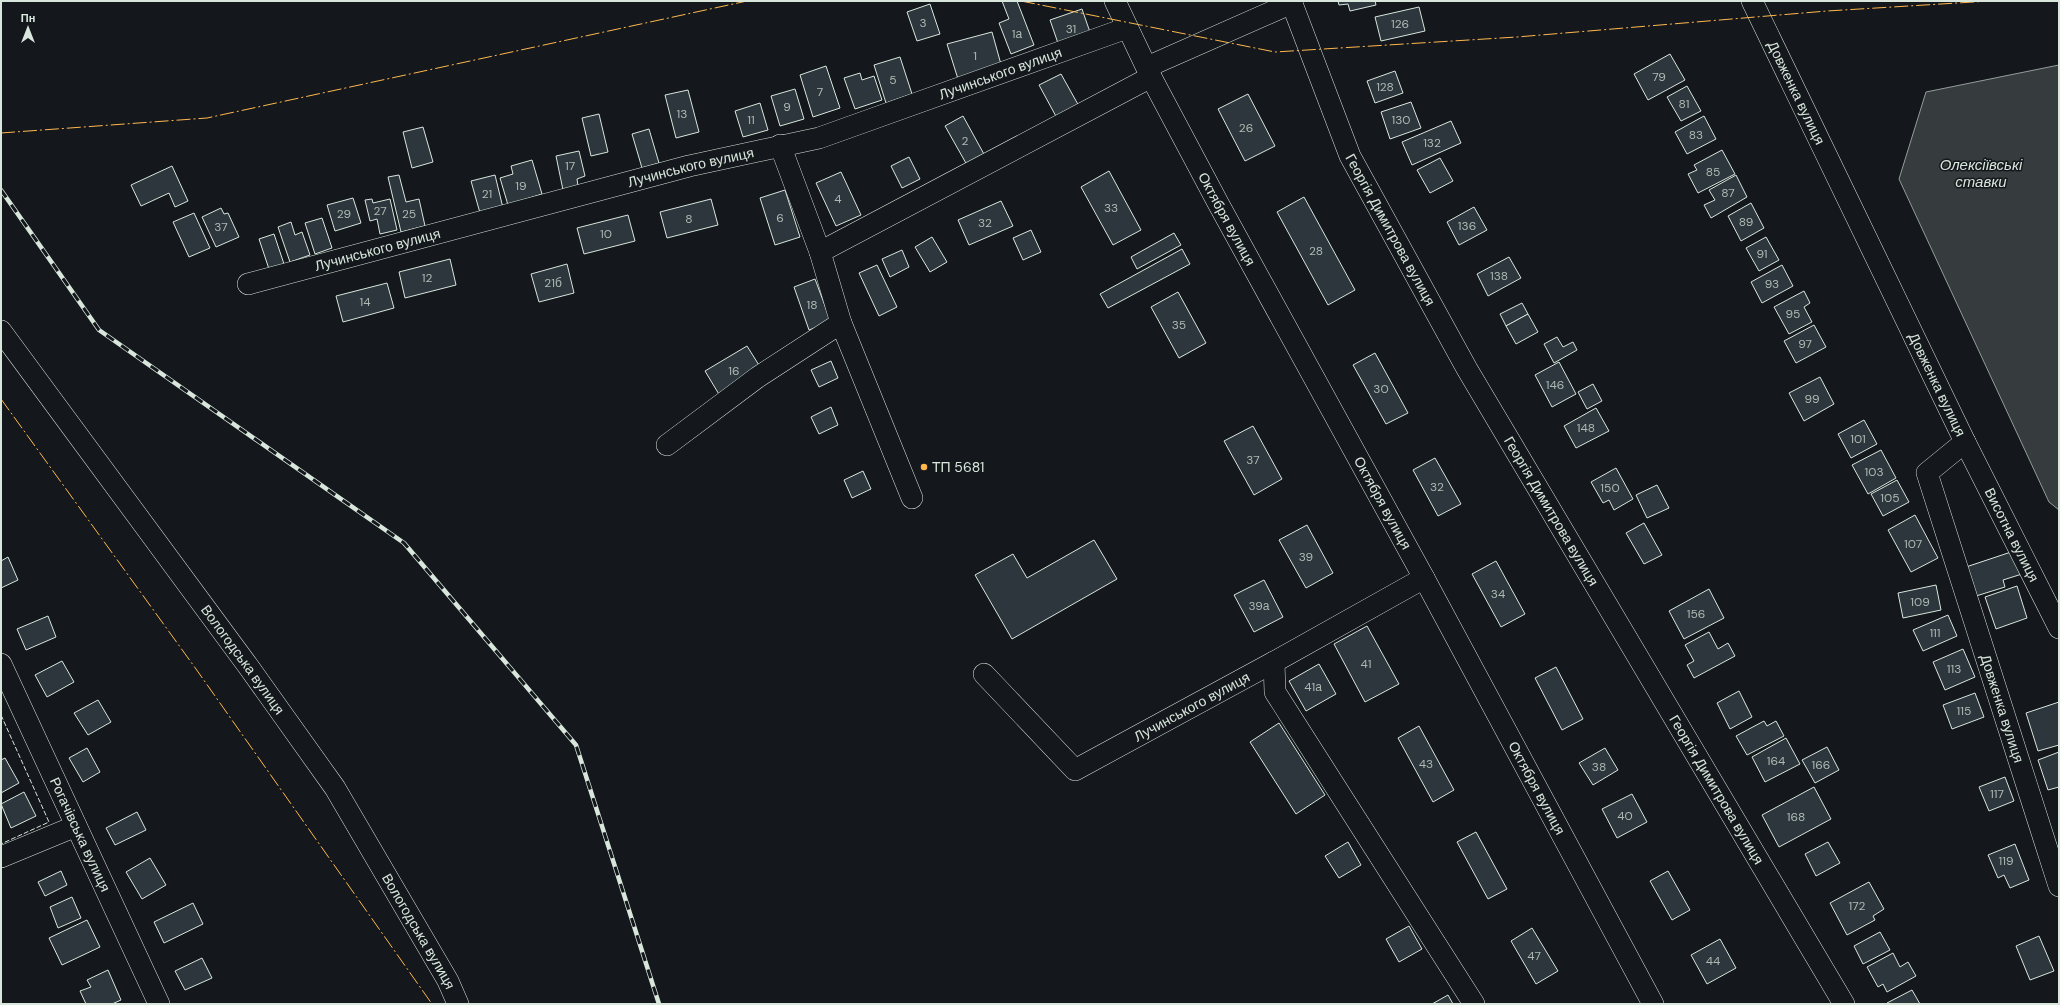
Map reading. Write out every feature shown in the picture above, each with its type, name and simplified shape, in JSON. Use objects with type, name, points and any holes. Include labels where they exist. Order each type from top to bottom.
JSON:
[{"type":"street","name":"Октября вулиця","points":[[1115,1],[1149,72],[1218,203],[1424,578],[1653,1004]]},
{"type":"street","name":"Довженка вулиця","points":[[1752,1],[1965,442],[1927,473],[2059,886]]},
{"type":"street","points":[[820,252],[1149,72],[1292,2]]},
{"type":"street","name":"Георгія Димитрова вулиця","points":[[1292,2],[1350,156],[1456,348],[1844,1004]]},
{"type":"street","name":"Лучинського вулиця","points":[[248,284],[689,166],[819,138],[1127,28]]},
{"type":"street","points":[[780,146],[820,252],[841,323],[912,498]]},
{"type":"street","points":[[667,445],[758,377],[841,323]]},
{"type":"street","name":"Вологодська вулиця","points":[[1,332],[248,666],[335,788],[448,981],[458,1004]]},
{"type":"street","name":"Висотна вулиця","points":[[1965,442],[2059,628]]},
{"type":"street","name":"Лучинського вулиця","points":[[984,674],[1075,770],[1274,662],[1424,578]]},
{"type":"street","points":[[1274,662],[1275,692],[1474,1004]]},
{"type":"street","name":"Рогачівська вулиця","points":[[1,664],[159,1004]]},
{"type":"street","points":[[1,857],[76,826]]},
{"type":"water","name":"Олексіївські ставки","points":[[2059,65],[2059,510],[2049,502],[1899,179],[1926,92]]},
{"type":"building","points":[[1002,1],[1017,1],[1034,45],[1011,54],[999,23],[1009,19]]},
{"type":"building","points":[[1338,1],[1375,1],[1376,5],[1350,11],[1348,4],[1339,5]]},
{"type":"building","points":[[930,4],[940,34],[917,41],[907,12]]},
{"type":"building","points":[[1419,7],[1425,31],[1381,41],[1375,17]]},
{"type":"building","points":[[1082,9],[1092,38],[1060,49],[1050,20]]},
{"type":"building","points":[[992,32],[1002,68],[958,79],[947,44]]},
{"type":"building","points":[[1670,54],[1685,80],[1648,100],[1634,74]]},
{"type":"building","points":[[900,57],[912,94],[886,103],[874,65]]},
{"type":"building","points":[[826,66],[840,108],[813,117],[800,75]]},
{"type":"building","points":[[1395,71],[1403,93],[1375,103],[1367,81]]},
{"type":"building","points":[[860,73],[862,80],[874,76],[882,100],[855,109],[844,78]]},
{"type":"building","points":[[1061,74],[1080,108],[1058,120],[1039,85]]},
{"type":"building","points":[[1687,86],[1701,111],[1681,121],[1667,97]]},
{"type":"building","points":[[795,89],[804,119],[780,126],[771,96]]},
{"type":"building","points":[[688,90],[699,132],[676,138],[665,95]]},
{"type":"building","points":[[1248,94],[1275,146],[1245,161],[1218,109]]},
{"type":"building","points":[[1411,102],[1421,128],[1390,139],[1381,112]]},
{"type":"building","points":[[760,103],[768,130],[743,137],[735,111]]},
{"type":"building","points":[[599,114],[608,152],[591,156],[582,118]]},
{"type":"building","points":[[963,116],[985,156],[967,165],[945,126]]},
{"type":"building","points":[[1704,116],[1716,139],[1687,154],[1675,132]]},
{"type":"building","points":[[1451,121],[1461,143],[1412,165],[1402,142]]},
{"type":"building","points":[[423,127],[433,162],[412,168],[403,132]]},
{"type":"building","points":[[649,129],[659,163],[642,168],[632,134]]},
{"type":"building","points":[[1722,150],[1735,174],[1698,193],[1688,174],[1697,170],[1694,165]]},
{"type":"building","points":[[579,151],[585,176],[577,179],[578,186],[563,190],[556,156]]},
{"type":"building","points":[[909,157],[920,179],[902,188],[891,166]]},
{"type":"building","points":[[1440,158],[1453,181],[1430,193],[1417,170]]},
{"type":"building","points":[[532,160],[542,194],[508,205],[500,178],[513,174],[511,166]]},
{"type":"building","points":[[172,166],[188,201],[175,207],[169,193],[141,206],[131,185]]},
{"type":"building","points":[[1109,171],[1141,230],[1113,245],[1081,187]]},
{"type":"building","points":[[841,172],[861,215],[836,226],[816,183]]},
{"type":"building","points":[[399,175],[406,202],[419,199],[425,226],[401,232],[388,177]]},
{"type":"building","points":[[495,175],[503,208],[480,213],[471,181]]},
{"type":"building","points":[[1736,175],[1747,197],[1711,218],[1704,205],[1715,200],[1709,190]]},
{"type":"building","points":[[785,190],[800,237],[775,245],[760,198]]},
{"type":"building","points":[[1304,197],[1355,290],[1328,305],[1277,212]]},
{"type":"building","points":[[353,198],[361,223],[335,231],[327,205]]},
{"type":"building","points":[[372,199],[373,203],[390,199],[397,230],[380,234],[377,219],[370,221],[365,200]]},
{"type":"building","points":[[711,199],[718,225],[667,238],[660,212]]},
{"type":"building","points":[[1001,201],[1013,226],[969,245],[958,220]]},
{"type":"building","points":[[1751,203],[1764,228],[1741,241],[1728,216]]},
{"type":"building","points":[[1474,207],[1487,230],[1459,245],[1447,222]]},
{"type":"building","points":[[221,208],[224,214],[228,213],[239,237],[216,247],[202,217]]},
{"type":"building","points":[[194,213],[210,248],[189,257],[173,222]]},
{"type":"building","points":[[628,215],[635,241],[584,254],[577,228]]},
{"type":"building","points":[[322,218],[332,248],[315,254],[305,223]]},
{"type":"building","points":[[291,222],[295,235],[302,232],[310,255],[290,262],[278,227]]},
{"type":"building","points":[[1031,230],[1041,252],[1023,260],[1013,238]]},
{"type":"building","points":[[1174,233],[1181,245],[1137,269],[1131,257]]},
{"type":"building","points":[[274,234],[284,264],[269,269],[259,239]]},
{"type":"building","points":[[932,237],[947,262],[930,272],[915,247]]},
{"type":"building","points":[[1766,237],[1779,260],[1759,271],[1746,248]]},
{"type":"building","points":[[1182,249],[1190,264],[1108,308],[1100,294]]},
{"type":"building","points":[[902,250],[909,267],[890,277],[882,259]]},
{"type":"building","points":[[1509,257],[1521,278],[1488,296],[1477,274]]},
{"type":"building","points":[[450,259],[456,285],[405,298],[399,272]]},
{"type":"building","points":[[567,264],[574,293],[539,302],[531,274]]},
{"type":"building","points":[[877,265],[897,307],[879,316],[859,273]]},
{"type":"building","points":[[1782,265],[1793,286],[1762,303],[1751,282]]},
{"type":"building","points":[[815,279],[831,322],[809,330],[794,287]]},
{"type":"building","points":[[387,283],[394,308],[343,322],[336,296]]},
{"type":"building","points":[[1804,291],[1810,303],[1804,307],[1812,322],[1789,334],[1774,307]]},
{"type":"building","points":[[1178,292],[1206,343],[1179,358],[1151,307]]},
{"type":"building","points":[[1522,303],[1528,314],[1506,326],[1500,314]]},
{"type":"building","points":[[1528,314],[1538,332],[1516,344],[1506,326]]},
{"type":"building","points":[[1814,325],[1826,347],[1796,363],[1784,341]]},
{"type":"building","points":[[1557,337],[1563,347],[1573,342],[1577,350],[1554,363],[1544,344]]},
{"type":"building","points":[[747,346],[762,370],[720,396],[705,371]]},
{"type":"building","points":[[1375,353],[1408,413],[1386,424],[1353,365]]},
{"type":"building","points":[[831,361],[838,378],[819,387],[811,370]]},
{"type":"building","points":[[1559,362],[1576,394],[1552,407],[1535,375]]},
{"type":"building","points":[[1820,377],[1834,404],[1804,421],[1789,393]]},
{"type":"building","points":[[1593,384],[1602,401],[1587,409],[1578,392]]},
{"type":"building","points":[[831,407],[838,425],[819,434],[811,417]]},
{"type":"building","points":[[1596,408],[1609,431],[1576,448],[1564,426]]},
{"type":"building","points":[[1864,420],[1877,444],[1851,458],[1838,434]]},
{"type":"building","points":[[1253,426],[1282,479],[1254,495],[1224,441]]},
{"type":"building","points":[[1881,450],[1896,478],[1868,494],[1852,465]]},
{"type":"building","points":[[1435,458],[1461,504],[1438,516],[1413,470]]},
{"type":"building","points":[[1616,468],[1633,499],[1614,510],[1609,500],[1603,503],[1591,482]]},
{"type":"building","points":[[863,471],[871,489],[852,498],[844,480]]},
{"type":"building","points":[[1897,480],[1909,502],[1883,516],[1871,494]]},
{"type":"building","points":[[1657,485],[1669,508],[1647,518],[1636,495]]},
{"type":"building","points":[[1915,515],[1938,558],[1911,572],[1888,530]]},
{"type":"building","points":[[1644,523],[1662,555],[1644,564],[1626,533]]},
{"type":"building","points":[[1307,525],[1333,573],[1306,588],[1279,540]]},
{"type":"building","points":[[1094,540],[1117,579],[1012,639],[975,575],[1013,554],[1027,578]]},
{"type":"building","points":[[2014,551],[2022,574],[2003,580],[2005,587],[1976,596],[1966,567]]},
{"type":"building","points":[[8,557],[18,580],[1,588],[1,561]]},
{"type":"building","points":[[1496,561],[1525,614],[1501,627],[1472,574]]},
{"type":"building","points":[[1264,580],[1283,617],[1254,632],[1234,595]]},
{"type":"building","points":[[1936,585],[1941,610],[1903,618],[1898,593]]},
{"type":"building","points":[[2017,586],[2027,618],[1996,629],[1985,597]]},
{"type":"building","points":[[1709,589],[1724,618],[1684,639],[1669,611]]},
{"type":"building","points":[[1948,615],[1957,636],[1923,651],[1913,630]]},
{"type":"building","points":[[48,616],[56,637],[26,650],[17,629]]},
{"type":"building","points":[[1367,626],[1399,684],[1365,702],[1334,644]]},
{"type":"building","points":[[1709,632],[1718,649],[1728,643],[1735,656],[1694,678],[1687,665],[1694,661],[1685,645]]},
{"type":"building","points":[[1963,649],[1975,677],[1945,690],[1933,662]]},
{"type":"building","points":[[62,661],[74,682],[47,697],[35,675]]},
{"type":"building","points":[[1319,664],[1336,694],[1306,711],[1289,681]]},
{"type":"building","points":[[1556,667],[1583,719],[1562,730],[1535,678]]},
{"type":"building","points":[[1739,691],[1752,717],[1730,729],[1717,703]]},
{"type":"building","points":[[1975,693],[1984,717],[1952,729],[1943,705]]},
{"type":"building","points":[[98,700],[111,722],[88,735],[74,713]]},
{"type":"building","points":[[2059,702],[2059,745],[2038,751],[2026,713]]},
{"type":"building","points":[[1764,721],[1767,726],[1776,721],[1784,736],[1747,755],[1736,736]]},
{"type":"building","points":[[1279,723],[1325,795],[1296,814],[1250,742]]},
{"type":"building","points":[[1419,726],[1454,790],[1433,802],[1398,738]]},
{"type":"building","points":[[1786,738],[1800,764],[1765,782],[1752,757]]},
{"type":"building","points":[[1827,747],[1839,770],[1815,783],[1802,760]]},
{"type":"building","points":[[87,748],[100,772],[83,782],[69,758]]},
{"type":"building","points":[[1605,748],[1618,770],[1593,785],[1579,763]]},
{"type":"building","points":[[2059,752],[2059,787],[2048,790],[2038,760]]},
{"type":"building","points":[[5,758],[19,783],[1,793],[1,760]]},
{"type":"building","points":[[2005,777],[2014,801],[1989,811],[1979,787]]},
{"type":"building","points":[[1814,787],[1831,819],[1779,847],[1762,815]]},
{"type":"building","points":[[24,792],[36,816],[11,828],[1,804]]},
{"type":"building","points":[[1632,794],[1647,822],[1617,838],[1602,809]]},
{"type":"building","points":[[137,812],[146,830],[115,845],[106,828]]},
{"type":"building","points":[[1476,832],[1507,889],[1488,899],[1457,842]]},
{"type":"building","points":[[1348,842],[1361,865],[1339,878],[1325,856]]},
{"type":"building","points":[[1828,842],[1840,863],[1816,876],[1805,854]]},
{"type":"building","points":[[2015,844],[2029,880],[2010,888],[2004,875],[1998,878],[1988,855]]},
{"type":"building","points":[[150,858],[166,885],[142,899],[126,872]]},
{"type":"building","points":[[61,871],[67,885],[45,896],[38,882]]},
{"type":"building","points":[[1668,871],[1690,910],[1672,920],[1650,881]]},
{"type":"building","points":[[1869,882],[1884,909],[1873,916],[1875,920],[1847,935],[1830,903]]},
{"type":"building","points":[[72,897],[81,918],[58,928],[50,907]]},
{"type":"building","points":[[193,903],[203,924],[164,943],[154,922]]},
{"type":"building","points":[[87,920],[100,947],[62,965],[49,938]]},
{"type":"building","points":[[1409,926],[1422,949],[1399,962],[1386,939]]},
{"type":"building","points":[[1532,928],[1558,971],[1536,984],[1511,941]]},
{"type":"building","points":[[1880,932],[1890,950],[1863,964],[1854,946]]},
{"type":"building","points":[[2039,936],[2054,971],[2030,980],[2016,946]]},
{"type":"building","points":[[1720,939],[1736,968],[1707,984],[1691,955]]},
{"type":"building","points":[[1893,953],[1900,967],[1908,962],[1916,976],[1887,992],[1883,984],[1878,987],[1867,967]]},
{"type":"building","points":[[202,958],[212,978],[185,990],[175,971]]},
{"type":"building","points":[[108,970],[121,1000],[112,1004],[86,1004],[80,991],[91,987],[87,980]]},
{"type":"building","points":[[1912,990],[1920,1004],[1887,1004],[1887,1003]]},
{"type":"building","points":[[1448,995],[1453,1004],[1432,1004]]},
{"type":"railway","points":[[1,190],[99,330],[404,543],[576,745],[659,1004]]},
{"type":"fence","points":[[1,715],[49,822],[1,844]]},
{"type":"power","points":[[1,133],[207,118],[747,1]]},
{"type":"power","points":[[1021,1],[1275,52],[1517,37],[1827,11],[1990,1]]},
{"type":"power","points":[[1,399],[196,669],[432,1004]]},
{"type":"place","name":"ТП 5681","points":[[924,467]]}]
